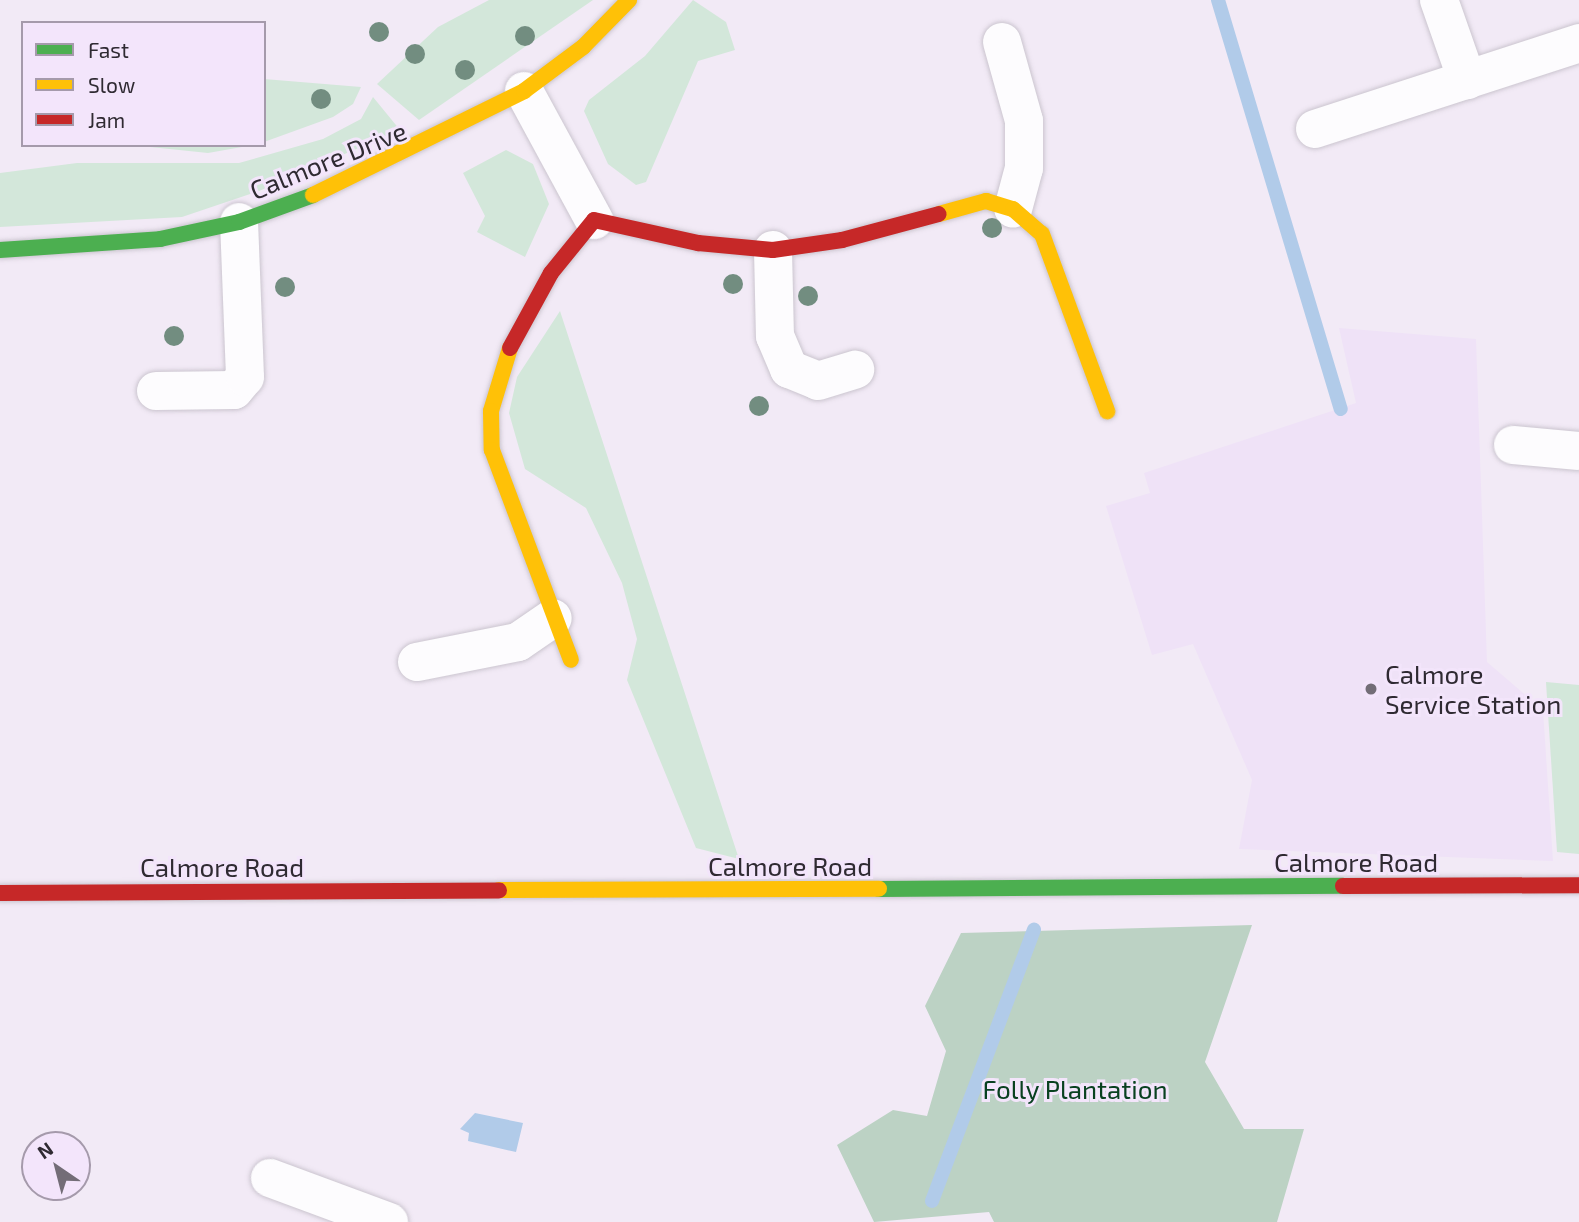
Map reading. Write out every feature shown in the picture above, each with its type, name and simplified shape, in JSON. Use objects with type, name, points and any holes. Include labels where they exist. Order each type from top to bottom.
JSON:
[{"type":"street","name":"Calmore Drive","points":[[0,250],[160,239],[239,222],[410,154],[524,91],[583,47],[629,0]]},
{"type":"street","points":[[1440,0],[1467,80]]},
{"type":"street","points":[[1002,42],[1024,121],[1024,168],[1013,209]]},
{"type":"street","points":[[1315,129],[1579,43]]},
{"type":"street","points":[[524,91],[594,220],[698,243],[773,250],[842,240],[986,201],[1013,209],[1042,234],[1107,411]]},
{"type":"street","points":[[571,660],[492,450],[491,411],[503,360],[551,273],[594,220]]},
{"type":"street","points":[[156,391],[234,390],[245,377],[239,222]]},
{"type":"street","points":[[773,250],[775,336],[789,369],[818,382],[855,370]]},
{"type":"street","points":[[1513,444],[1579,451]]},
{"type":"street","points":[[417,662],[518,642],[553,618]]},
{"type":"street","name":"Calmore Road","points":[[0,893],[1579,885]]},
{"type":"street","points":[[270,1178],[389,1222]]},
{"type":"shaded area","points":[[1339,328],[1476,339],[1487,662],[1543,710],[1553,861],[1239,849],[1252,780],[1193,644],[1152,655],[1106,506],[1150,493],[1144,473],[1356,403]]},
{"type":"green space","points":[[489,0],[593,0],[419,120],[377,84],[438,27]]},
{"type":"green space","points":[[693,0],[726,22],[735,50],[698,61],[646,182],[636,185],[608,164],[584,111],[589,100],[645,56]]},
{"type":"green space","points":[[266,79],[361,87],[353,104],[333,117],[266,141]]},
{"type":"green space","points":[[373,97],[400,130],[259,191],[182,217],[0,227],[0,173],[77,163],[239,163],[323,139],[361,119]]},
{"type":"green space","points":[[150,147],[242,147],[208,153]]},
{"type":"green space","points":[[506,150],[533,164],[549,204],[525,257],[477,232],[485,216],[463,173]]},
{"type":"green space","points":[[560,311],[739,859],[696,848],[627,680],[637,639],[622,583],[586,508],[525,469],[509,413],[517,377]]},
{"type":"green space","points":[[1546,682],[1579,685],[1579,854],[1557,852]]},
{"type":"green space","name":"Folly Plantation","points":[[1252,925],[1205,1062],[1244,1129],[1304,1129],[1277,1222],[994,1222],[989,1212],[874,1222],[837,1145],[893,1110],[927,1116],[946,1051],[925,1006],[961,933]]},
{"type":"water","points":[[475,1113],[523,1123],[516,1152],[468,1141],[469,1133],[460,1129]]},
{"type":"waterway","points":[[1218,0],[1341,409]]},
{"type":"waterway","points":[[932,1201],[1034,930]]},
{"type":"traffic: fast","points":[[0,250],[160,239],[239,222],[313,195]]},
{"type":"traffic: fast","points":[[879,889],[1343,886]]},
{"type":"traffic: slow","points":[[313,195],[524,91],[583,47],[629,0]]},
{"type":"traffic: slow","points":[[939,214],[986,201],[1013,209],[1042,234],[1107,411]]},
{"type":"traffic: slow","points":[[510,348],[491,411],[492,450],[571,660]]},
{"type":"traffic: slow","points":[[499,890],[879,889]]},
{"type":"traffic: jam","points":[[510,348],[551,273],[594,220],[698,243],[773,250],[842,240],[939,214]]},
{"type":"traffic: jam","points":[[1343,886],[1579,885]]},
{"type":"traffic: jam","points":[[0,893],[499,890]]},
{"type":"place","name":"Calmore Service Station","points":[[1371,689]]}]
